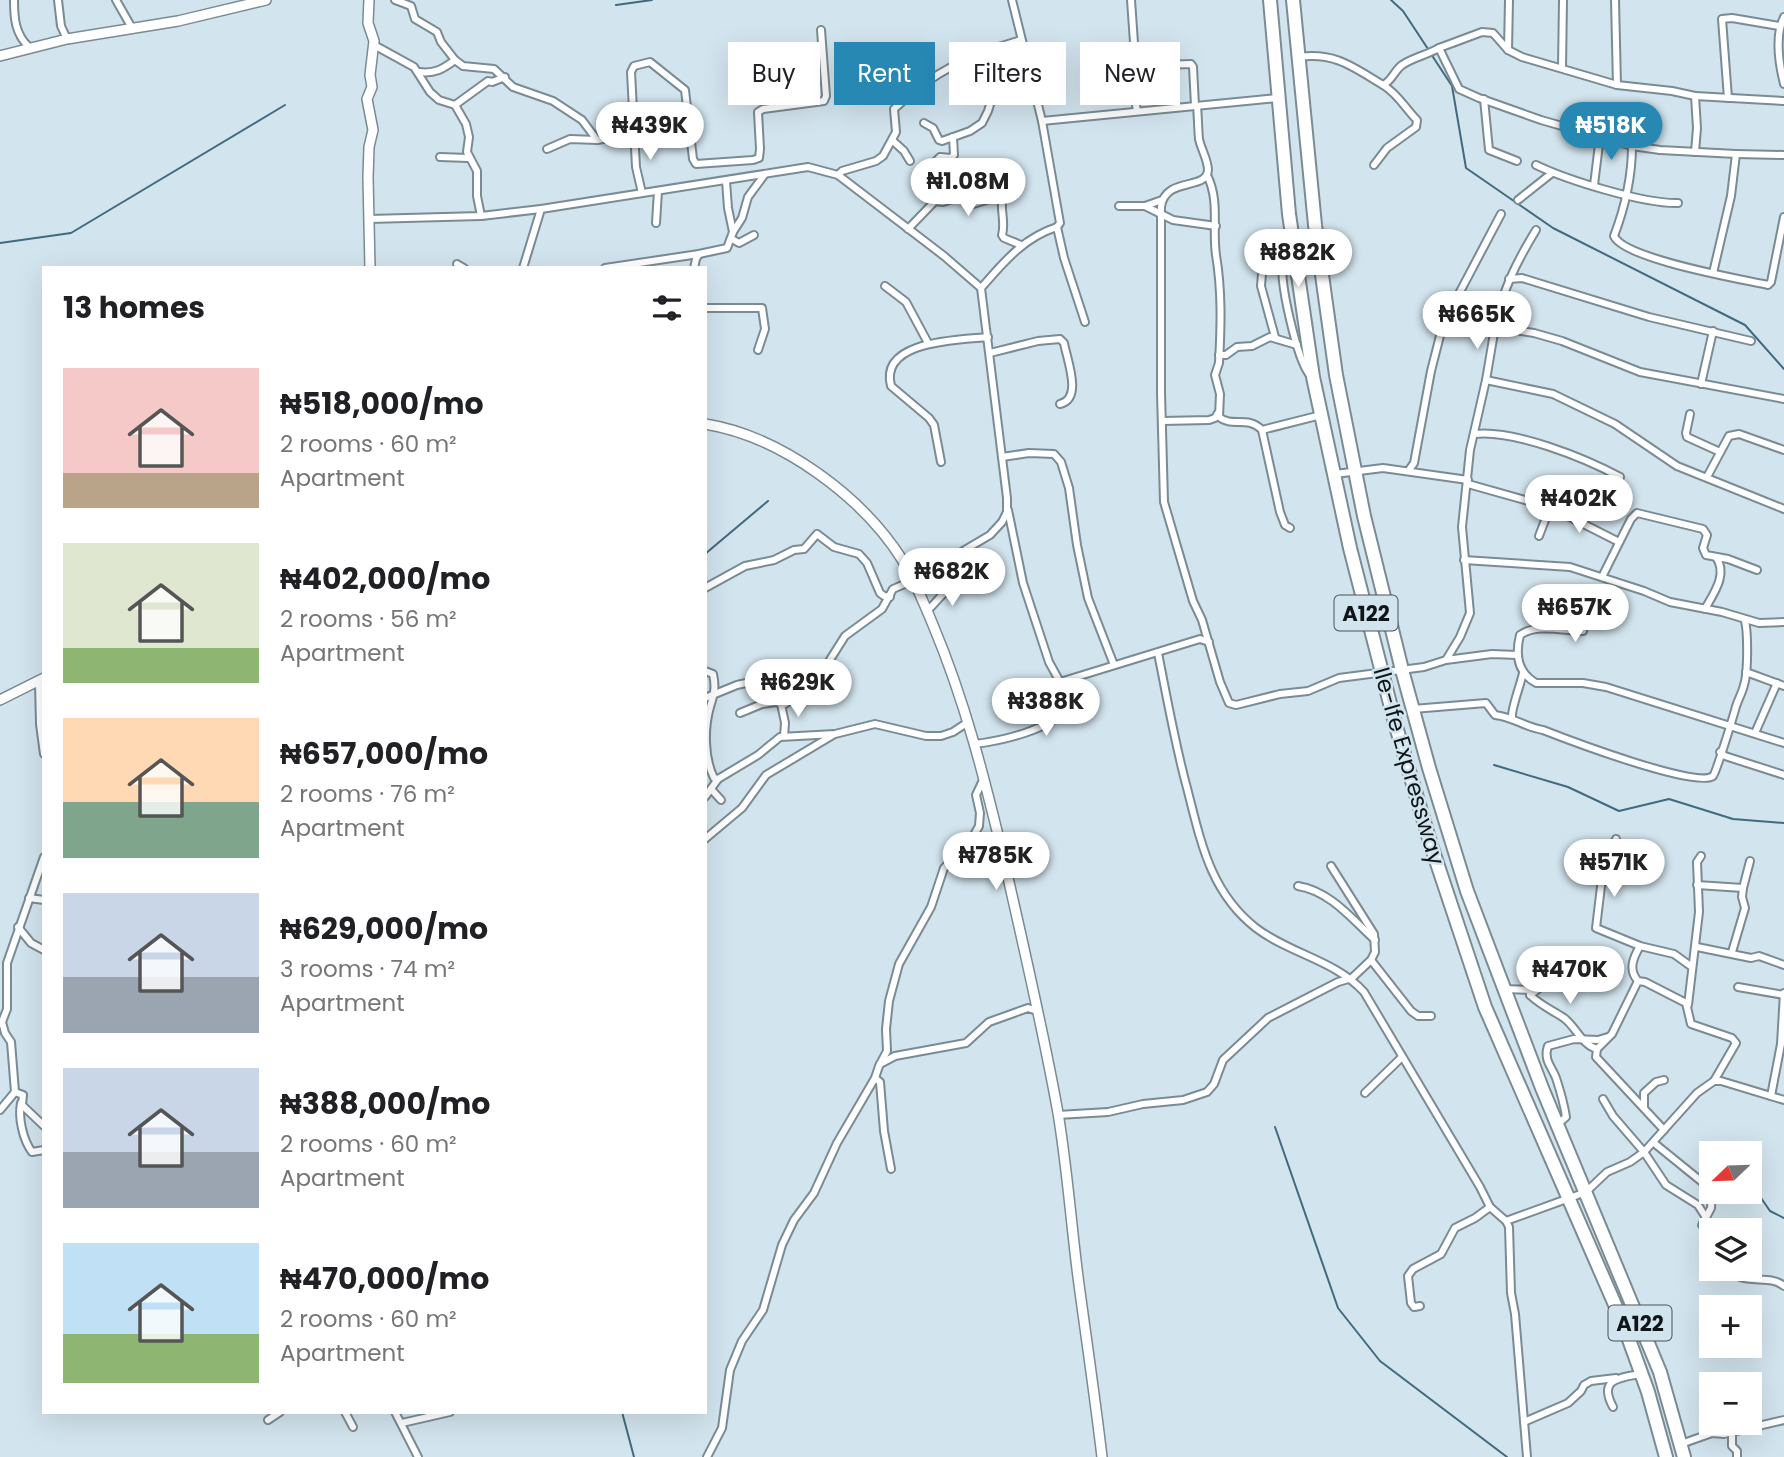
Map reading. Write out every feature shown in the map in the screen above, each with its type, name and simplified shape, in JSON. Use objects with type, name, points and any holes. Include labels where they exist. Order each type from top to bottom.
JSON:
[{"type":"highway","name":"Ile-Ife Expressway","points":[[1270,0],[1293,240],[1313,377],[1333,474],[1382,672],[1423,819],[1477,985],[1496,1036],[1623,1323],[1643,1376],[1667,1457]]},
{"type":"highway","name":"Ile-Ife Expressway","points":[[1293,0],[1327,321],[1354,470],[1412,709],[1450,840],[1504,989],[1542,1088],[1660,1372],[1682,1451]]},
{"type":"highway","points":[[1279,103],[1303,106]]},
{"type":"highway","points":[[1284,154],[1308,153]]},
{"type":"highway","points":[[1525,1097],[1542,1088]]},
{"type":"highway","points":[[1643,1376],[1660,1372]]},
{"type":"street","points":[[14,0],[15,22],[20,39],[29,47]]},
{"type":"street","points":[[58,0],[61,26],[67,39]]},
{"type":"street","points":[[116,0],[132,28]]},
{"type":"street","points":[[0,56],[29,47],[178,21],[266,0]]},
{"type":"street","points":[[369,0],[368,23],[374,45],[370,75],[372,87],[367,99],[373,130],[369,147],[370,266]]},
{"type":"street","points":[[395,0],[410,3],[415,19],[437,32],[441,42],[463,66],[494,69],[513,87],[553,101],[582,120],[597,140]]},
{"type":"street","points":[[981,288],[1021,245],[1060,223],[1042,121],[1012,0]]},
{"type":"street","points":[[1132,0],[1135,57],[1132,81],[1137,111]]},
{"type":"street","points":[[1508,50],[1509,0]]},
{"type":"street","points":[[1562,68],[1563,0]]},
{"type":"street","points":[[1615,0],[1617,85]]},
{"type":"street","points":[[1784,17],[1779,26],[1784,85]]},
{"type":"street","points":[[1728,98],[1722,19],[1732,18],[1779,26]]},
{"type":"street","points":[[642,193],[636,167],[631,72],[634,66],[650,62],[685,90],[693,159],[696,164],[758,158],[758,112],[763,109],[824,102],[826,96],[821,30]]},
{"type":"street","points":[[1383,85],[1408,61],[1482,32],[1493,33],[1508,50],[1522,57],[1617,85],[1695,96],[1784,101]]},
{"type":"street","points":[[838,176],[842,171],[876,161],[883,156],[896,132],[894,109],[938,73],[960,61],[1021,40]]},
{"type":"street","points":[[374,45],[414,67],[430,92],[439,100],[455,105],[466,124],[469,137],[467,152],[477,171],[477,196],[481,216]]},
{"type":"street","points":[[1439,48],[1459,89],[1541,120],[1632,146],[1695,152],[1784,155]]},
{"type":"street","points":[[1298,57],[1317,54],[1332,57],[1357,68],[1399,97],[1417,120],[1416,127],[1387,148],[1374,165]]},
{"type":"street","points":[[419,72],[438,71],[455,60]]},
{"type":"street","points":[[1162,421],[1215,418],[1220,394],[1215,375],[1219,355],[1220,273],[1216,254],[1217,215],[1199,140],[1193,67],[1191,64],[1180,64]]},
{"type":"street","points":[[455,105],[488,82],[505,78]]},
{"type":"street","points":[[1695,96],[1695,152]]},
{"type":"street","points":[[1484,100],[1489,150],[1517,162]]},
{"type":"street","points":[[1042,121],[1196,106],[1279,103]]},
{"type":"street","points":[[923,123],[933,128],[939,140],[946,141],[982,123],[990,105]]},
{"type":"street","points":[[547,149],[570,139],[597,140],[634,134]]},
{"type":"street","points":[[1594,185],[1600,136]]},
{"type":"street","points":[[908,229],[935,201],[932,165],[940,157],[951,158],[954,155],[953,137]]},
{"type":"street","points":[[893,141],[910,161]]},
{"type":"street","points":[[1632,146],[1627,194],[1614,236],[1616,240],[1651,257],[1768,285],[1784,217]]},
{"type":"street","points":[[1713,273],[1731,196],[1736,154]]},
{"type":"street","points":[[440,158],[468,158]]},
{"type":"street","points":[[1536,165],[1552,173],[1627,194],[1664,203],[1678,203]]},
{"type":"street","points":[[369,219],[481,216],[541,209],[808,167],[838,176],[981,288],[1009,520],[1023,583],[1049,662],[1059,682],[1064,708],[1054,721],[1000,741],[975,744]]},
{"type":"street","points":[[1518,200],[1552,173]]},
{"type":"street","points":[[618,266],[727,248],[742,218],[748,197],[765,174]]},
{"type":"street","points":[[1119,206],[1145,206],[1162,200],[1172,188],[1192,184],[1207,175]]},
{"type":"street","points":[[726,181],[732,236],[739,243],[754,235]]},
{"type":"street","points":[[656,223],[658,191]]},
{"type":"street","points":[[935,201],[943,202],[959,197],[970,205],[1003,195],[1000,206],[1004,222],[1002,235],[1021,245]]},
{"type":"street","points":[[1162,200],[1160,393],[1164,502],[1193,601],[1227,700],[1232,705],[1280,694],[1308,691],[1339,678],[1424,667],[1446,660],[1492,654],[1517,655]]},
{"type":"street","points":[[1145,206],[1173,220],[1216,226]]},
{"type":"street","points":[[524,266],[541,209]]},
{"type":"street","points":[[1409,470],[1414,463],[1443,324],[1501,214]]},
{"type":"street","points":[[1057,227],[1085,322]]},
{"type":"street","points":[[1446,660],[1470,613],[1462,527],[1470,450],[1495,327],[1509,279],[1536,230]]},
{"type":"street","points":[[1293,240],[1282,264],[1282,281],[1304,367],[1313,377]]},
{"type":"street","points":[[1275,337],[1261,286],[1264,249],[1266,244],[1273,243],[1285,253]]},
{"type":"street","points":[[694,266],[699,254]]},
{"type":"street","points":[[1509,279],[1522,278],[1649,317],[1751,341]]},
{"type":"street","points":[[885,286],[906,302],[928,343]]},
{"type":"street","points":[[1456,299],[1473,306],[1499,310]]},
{"type":"street","points":[[707,308],[762,309],[765,329],[758,350]]},
{"type":"street","points":[[1495,327],[1534,333],[1584,349],[1640,372],[1784,399]]},
{"type":"street","points":[[1701,384],[1713,331]]},
{"type":"street","points":[[1286,340],[1295,335]]},
{"type":"street","points":[[941,462],[934,425],[918,407],[891,387],[890,373],[901,357],[918,346],[988,337]]},
{"type":"street","points":[[1219,355],[1252,346],[1270,337],[1297,345]]},
{"type":"street","points":[[990,354],[1038,341],[1060,339],[1064,344],[1073,389],[1068,402],[1060,404]]},
{"type":"street","points":[[1486,380],[1553,394],[1615,424],[1677,466],[1784,509]]},
{"type":"street","points":[[1218,413],[1222,420],[1251,421],[1262,430],[1280,512],[1285,525],[1290,528]]},
{"type":"street","points":[[1690,414],[1687,438],[1720,452]]},
{"type":"street","points":[[1262,430],[1321,415]]},
{"type":"street","points":[[707,424],[720,426],[769,445],[798,461],[850,498],[879,529],[901,559],[914,580],[927,611],[969,722],[1037,1011],[1058,1115],[1102,1457]]},
{"type":"street","points":[[1474,434],[1483,433],[1528,441],[1578,458],[1620,477]]},
{"type":"street","points":[[1707,477],[1729,436],[1733,434],[1784,450]]},
{"type":"street","points":[[1002,457],[1043,453],[1054,454],[1061,462],[1069,488],[1088,598],[1114,665]]},
{"type":"street","points":[[1333,474],[1383,468],[1409,470],[1468,482],[1550,507],[1619,542]]},
{"type":"street","points":[[740,713],[762,704],[779,703],[796,696],[821,674],[845,636],[883,609],[896,586],[914,580],[990,535],[1007,512],[1007,498]]},
{"type":"street","points":[[1539,536],[1550,507]]},
{"type":"street","points":[[1602,577],[1631,519],[1637,513],[1703,529],[1707,535],[1703,551],[1706,555],[1757,570]]},
{"type":"street","points":[[707,587],[746,566],[804,549],[817,534],[834,547],[859,554],[867,563],[880,593],[884,597],[890,597]]},
{"type":"street","points":[[1705,609],[1720,578],[1721,566],[1716,557]]},
{"type":"street","points":[[1464,560],[1570,567],[1670,602],[1722,611],[1745,621],[1784,622]]},
{"type":"street","points":[[927,611],[952,586],[971,588]]},
{"type":"street","points":[[1511,717],[1523,673],[1517,655],[1520,635],[1528,629],[1560,628],[1583,631],[1589,602]]},
{"type":"street","points":[[1412,709],[1486,703],[1495,715],[1511,717],[1530,728],[1544,730],[1668,772],[1698,779],[1713,776],[1745,683],[1745,621]]},
{"type":"street","points":[[1059,682],[1200,639],[1205,632]]},
{"type":"street","points":[[1200,639],[1209,642]]},
{"type":"street","points":[[1157,653],[1198,838],[1218,887],[1236,910],[1266,935],[1352,978],[1364,992],[1490,1207],[1509,1227],[1511,1293],[1516,1314],[1527,1457]]},
{"type":"street","points":[[707,672],[713,674],[716,693],[710,707],[707,750],[710,770],[714,778],[718,779]]},
{"type":"street","points":[[1746,672],[1781,685],[1755,733]]},
{"type":"street","points":[[1523,673],[1536,683],[1583,683],[1606,687],[1784,743]]},
{"type":"street","points":[[0,701],[41,680],[42,739]]},
{"type":"street","points":[[707,697],[755,681],[779,703],[785,723],[784,736]]},
{"type":"street","points":[[707,794],[718,779],[784,736],[835,734],[875,724],[926,736],[941,736],[969,722]]},
{"type":"street","points":[[707,837],[742,808],[766,775],[835,734]]},
{"type":"street","points":[[1720,752],[1784,775]]},
{"type":"street","points":[[707,1457],[722,1428],[730,1370],[742,1341],[763,1310],[782,1245],[794,1220],[814,1193],[837,1143],[875,1079],[887,1051],[886,1029],[899,964],[931,907],[944,868],[969,844],[979,826],[980,813],[976,795],[980,781],[984,778]]},
{"type":"street","points":[[711,789],[720,800]]},
{"type":"street","points":[[1616,839],[1607,857],[1602,878],[1596,928],[1640,946],[1674,954],[1692,967]]},
{"type":"street","points":[[1701,856],[1697,862],[1699,912],[1688,1021],[1732,1038],[1736,1043],[1720,1071],[1718,1081]]},
{"type":"street","points":[[1732,952],[1745,908],[1742,897],[1750,861]]},
{"type":"street","points":[[42,862],[7,963],[2,1022],[11,1042],[28,1146],[33,1152],[42,1150]]},
{"type":"street","points":[[1058,1115],[1120,1110],[1143,1104],[1183,1100],[1207,1092],[1214,1084],[1223,1060],[1268,1018],[1338,982],[1352,978],[1371,960],[1376,941],[1331,866]]},
{"type":"street","points":[[1697,885],[1743,888]]},
{"type":"street","points":[[1298,886],[1313,888],[1323,894],[1376,941]]},
{"type":"street","points":[[29,898],[42,900]]},
{"type":"street","points":[[18,927],[36,947],[42,949]]},
{"type":"street","points":[[1640,946],[1631,968],[1632,974],[1638,981],[1680,999],[1688,1007]]},
{"type":"street","points":[[1697,947],[1751,958],[1759,956],[1784,965]]},
{"type":"street","points":[[1371,960],[1411,1011],[1418,1016],[1432,1016]]},
{"type":"street","points":[[1530,995],[1538,989],[1541,980]]},
{"type":"street","points":[[1638,981],[1612,1034],[1597,1049],[1596,1057],[1664,1130]]},
{"type":"street","points":[[1738,987],[1784,994],[1783,1044],[1770,1096]]},
{"type":"street","points":[[1504,989],[1531,990],[1530,995],[1539,1005],[1566,1020],[1589,1046],[1597,1049]]},
{"type":"street","points":[[880,1064],[895,1056],[966,1042],[989,1022],[1028,1008],[1037,1011]]},
{"type":"street","points":[[1558,1124],[1566,1117],[1555,1074],[1550,1070],[1546,1052],[1550,1045],[1574,1039],[1584,1041],[1606,1038],[1612,1034]]},
{"type":"street","points":[[1365,1093],[1402,1057]]},
{"type":"street","points":[[875,1079],[880,1082],[884,1131],[891,1169]]},
{"type":"street","points":[[1644,1109],[1644,1093],[1656,1082],[1664,1080]]},
{"type":"street","points":[[1506,1221],[1586,1192],[1607,1171],[1630,1162],[1644,1152],[1697,1093],[1718,1081],[1784,1100]]},
{"type":"street","points":[[0,1110],[19,1093]]},
{"type":"street","points":[[19,1093],[22,1105],[42,1124]]},
{"type":"street","points":[[1602,1099],[1669,1188],[1698,1205],[1705,1216],[1711,1204]]},
{"type":"street","points":[[1654,1143],[1699,1180]]},
{"type":"street","points":[[1420,1306],[1414,1307],[1410,1303],[1408,1276],[1413,1269],[1441,1254],[1455,1228],[1490,1207]]},
{"type":"street","points":[[1762,1280],[1777,1280],[1784,1286]]},
{"type":"street","points":[[1524,1422],[1568,1403],[1581,1391],[1584,1384],[1591,1381],[1643,1376]]},
{"type":"street","points":[[1614,1407],[1609,1391],[1611,1381],[1616,1378]]},
{"type":"street","points":[[268,1420],[277,1414]]},
{"type":"street","points":[[346,1414],[354,1426]]},
{"type":"street","points":[[396,1414],[418,1457]]},
{"type":"street","points":[[402,1423],[441,1414]]},
{"type":"street","points":[[1762,1424],[1784,1420]]},
{"type":"street","points":[[1682,1451],[1709,1435]]},
{"type":"street","points":[[1732,1435],[1732,1446],[1737,1451],[1737,1457]]},
{"type":"waterway","points":[[616,5],[652,0]]},
{"type":"waterway","points":[[1391,0],[1403,11],[1428,49]]},
{"type":"waterway","points":[[1431,54],[1452,86],[1466,168],[1553,228],[1745,325],[1784,369]]},
{"type":"waterway","points":[[0,243],[71,233],[285,105]]},
{"type":"waterway","points":[[707,552],[768,501]]},
{"type":"waterway","points":[[1494,765],[1568,787],[1619,811],[1669,799],[1733,819],[1784,823]]},
{"type":"waterway","points":[[1275,1127],[1338,1308],[1380,1361],[1507,1457]]},
{"type":"waterway","points":[[1762,1199],[1770,1211],[1784,1218]]},
{"type":"waterway","points":[[623,1414],[634,1457]]}]
